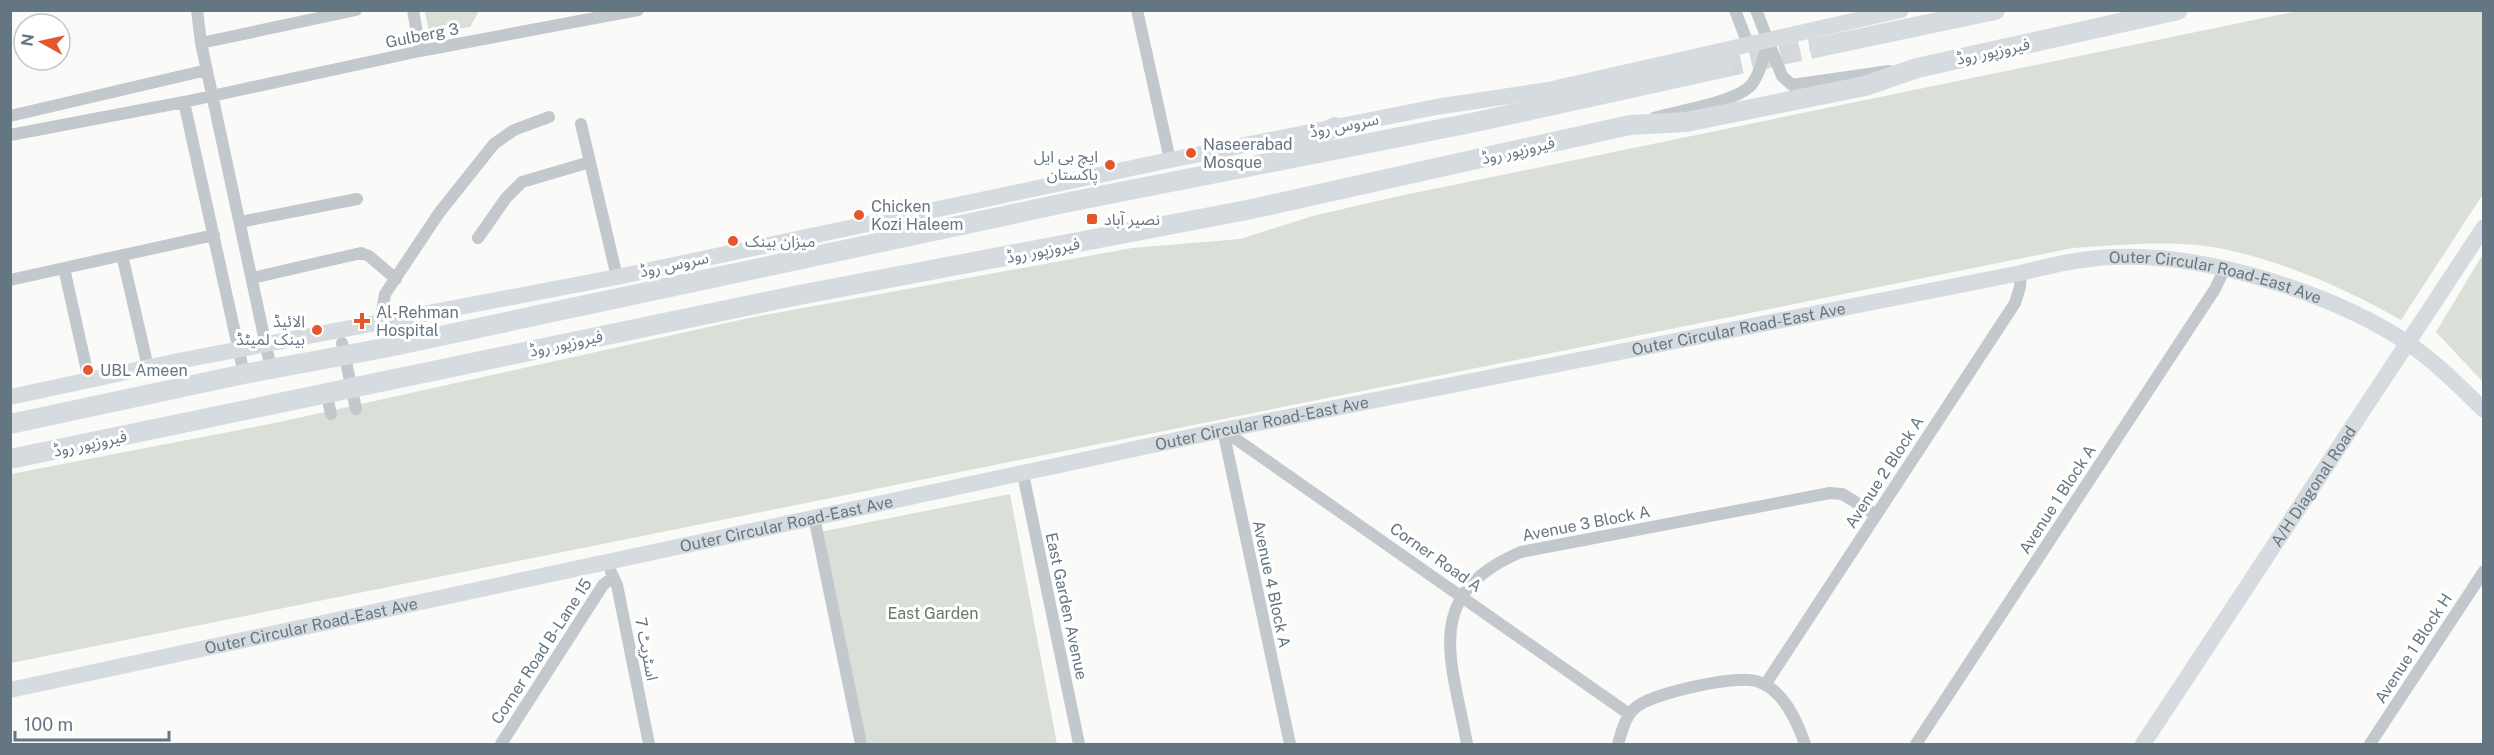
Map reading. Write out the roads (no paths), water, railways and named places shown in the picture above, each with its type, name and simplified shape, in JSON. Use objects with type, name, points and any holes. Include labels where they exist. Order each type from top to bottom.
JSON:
[{"type":"main road","points":[[1819,47],[1995,10]]},
{"type":"main road","name":"فیروزپور روڈ","points":[[10,459],[794,296],[1247,210],[1630,125],[1686,122],[1865,86],[1917,68],[2178,10]]},
{"type":"main road","name":"فیروزپور روڈ","points":[[10,424],[272,369],[365,345],[1253,166],[1722,68]]},
{"type":"main road","points":[[1253,166],[1335,127]]},
{"type":"street","points":[[197,10],[201,43],[272,369]]},
{"type":"street","points":[[201,43],[356,10]]},
{"type":"street","points":[[413,10],[420,51]]},
{"type":"street","points":[[1137,10],[1170,160]]},
{"type":"street","points":[[1735,10],[1748,44]]},
{"type":"street","points":[[1756,10],[1782,76],[1792,85],[1917,68]]},
{"type":"street","name":"سروس روڈ","points":[[10,397],[148,367],[617,277],[1335,127],[1436,107],[1548,90],[1748,44],[1865,14],[1901,10]]},
{"type":"street","name":"Gulberg 3","points":[[11,133],[214,97],[420,51],[602,14],[631,11]]},
{"type":"street","points":[[1630,125],[1726,98],[1746,90],[1755,79],[1768,39]]},
{"type":"street","points":[[10,116],[207,70]]},
{"type":"street","points":[[183,102],[244,374]]},
{"type":"street","points":[[380,323],[381,306],[396,279],[439,213],[494,144],[514,130],[549,117]]},
{"type":"street","points":[[581,124],[617,277]]},
{"type":"street","points":[[478,238],[506,198],[522,182],[590,162]]},
{"type":"street","points":[[240,222],[357,199]]},
{"type":"street","name":"A/H Diagonal Road","points":[[2143,744],[2484,227]]},
{"type":"street","points":[[10,280],[214,235]]},
{"type":"street","points":[[252,278],[361,253],[369,256],[396,279]]},
{"type":"street","points":[[122,255],[148,367]]},
{"type":"street","name":"Outer Circular Road-East Ave","points":[[10,690],[610,570],[814,517],[1223,430],[2021,273],[2071,261],[2116,257],[2178,261],[2255,275],[2320,298],[2406,342],[2484,410]]},
{"type":"street","points":[[64,268],[89,380]]},
{"type":"street","name":"Avenue 1 Block A","points":[[1916,744],[2215,289],[2224,270]]},
{"type":"street","name":"Avenue 2 Block A","points":[[1765,685],[2015,303],[2021,273]]},
{"type":"street","points":[[342,343],[356,409]]},
{"type":"street","points":[[326,392],[331,414]]},
{"type":"street","name":"Corner Road A","points":[[1223,430],[1629,714]]},
{"type":"street","name":"Avenue 4 Block A","points":[[1223,430],[1290,744]]},
{"type":"street","name":"East Garden Avenue","points":[[1023,474],[1079,744]]},
{"type":"street","name":"Avenue 3 Block A","points":[[1467,744],[1448,638],[1451,617],[1463,596],[1485,572],[1502,560],[1521,552],[1830,493],[1842,494],[1875,514]]},
{"type":"street","points":[[814,517],[861,744]]},
{"type":"street","name":"Corner Road B-Lane 15","points":[[501,744],[603,585],[610,570]]},
{"type":"street","name":"اسٹریٹ 7","points":[[610,570],[617,585],[649,744]]},
{"type":"street","name":"Avenue 1 Block H","points":[[2370,744],[2484,571]]},
{"type":"street","points":[[1618,744],[1629,714],[1644,702],[1673,692],[1743,680],[1756,680],[1765,685],[1789,707],[1805,744]]},
{"type":"tunnel","points":[[1722,68],[1819,47]]},
{"type":"place","name":"Naseerabad Mosque","points":[[1191,153]]},
{"type":"place","name":"ایچ بی ایل پاکستان","points":[[1110,165]]},
{"type":"place","name":"Chicken Kozi Haleem","points":[[859,215]]},
{"type":"place","name":"نصیر آباد","points":[[1092,219]]},
{"type":"place","name":"میزان بینک","points":[[733,241]]},
{"type":"place","name":"Al-Rehman Hospital","points":[[362,321]]},
{"type":"place","name":"الائیڈ بینک لمیٹڈ","points":[[317,330]]},
{"type":"place","name":"UBL Ameen","points":[[88,370]]},
{"type":"park label","name":"East Garden","points":[[933,613]]}]
